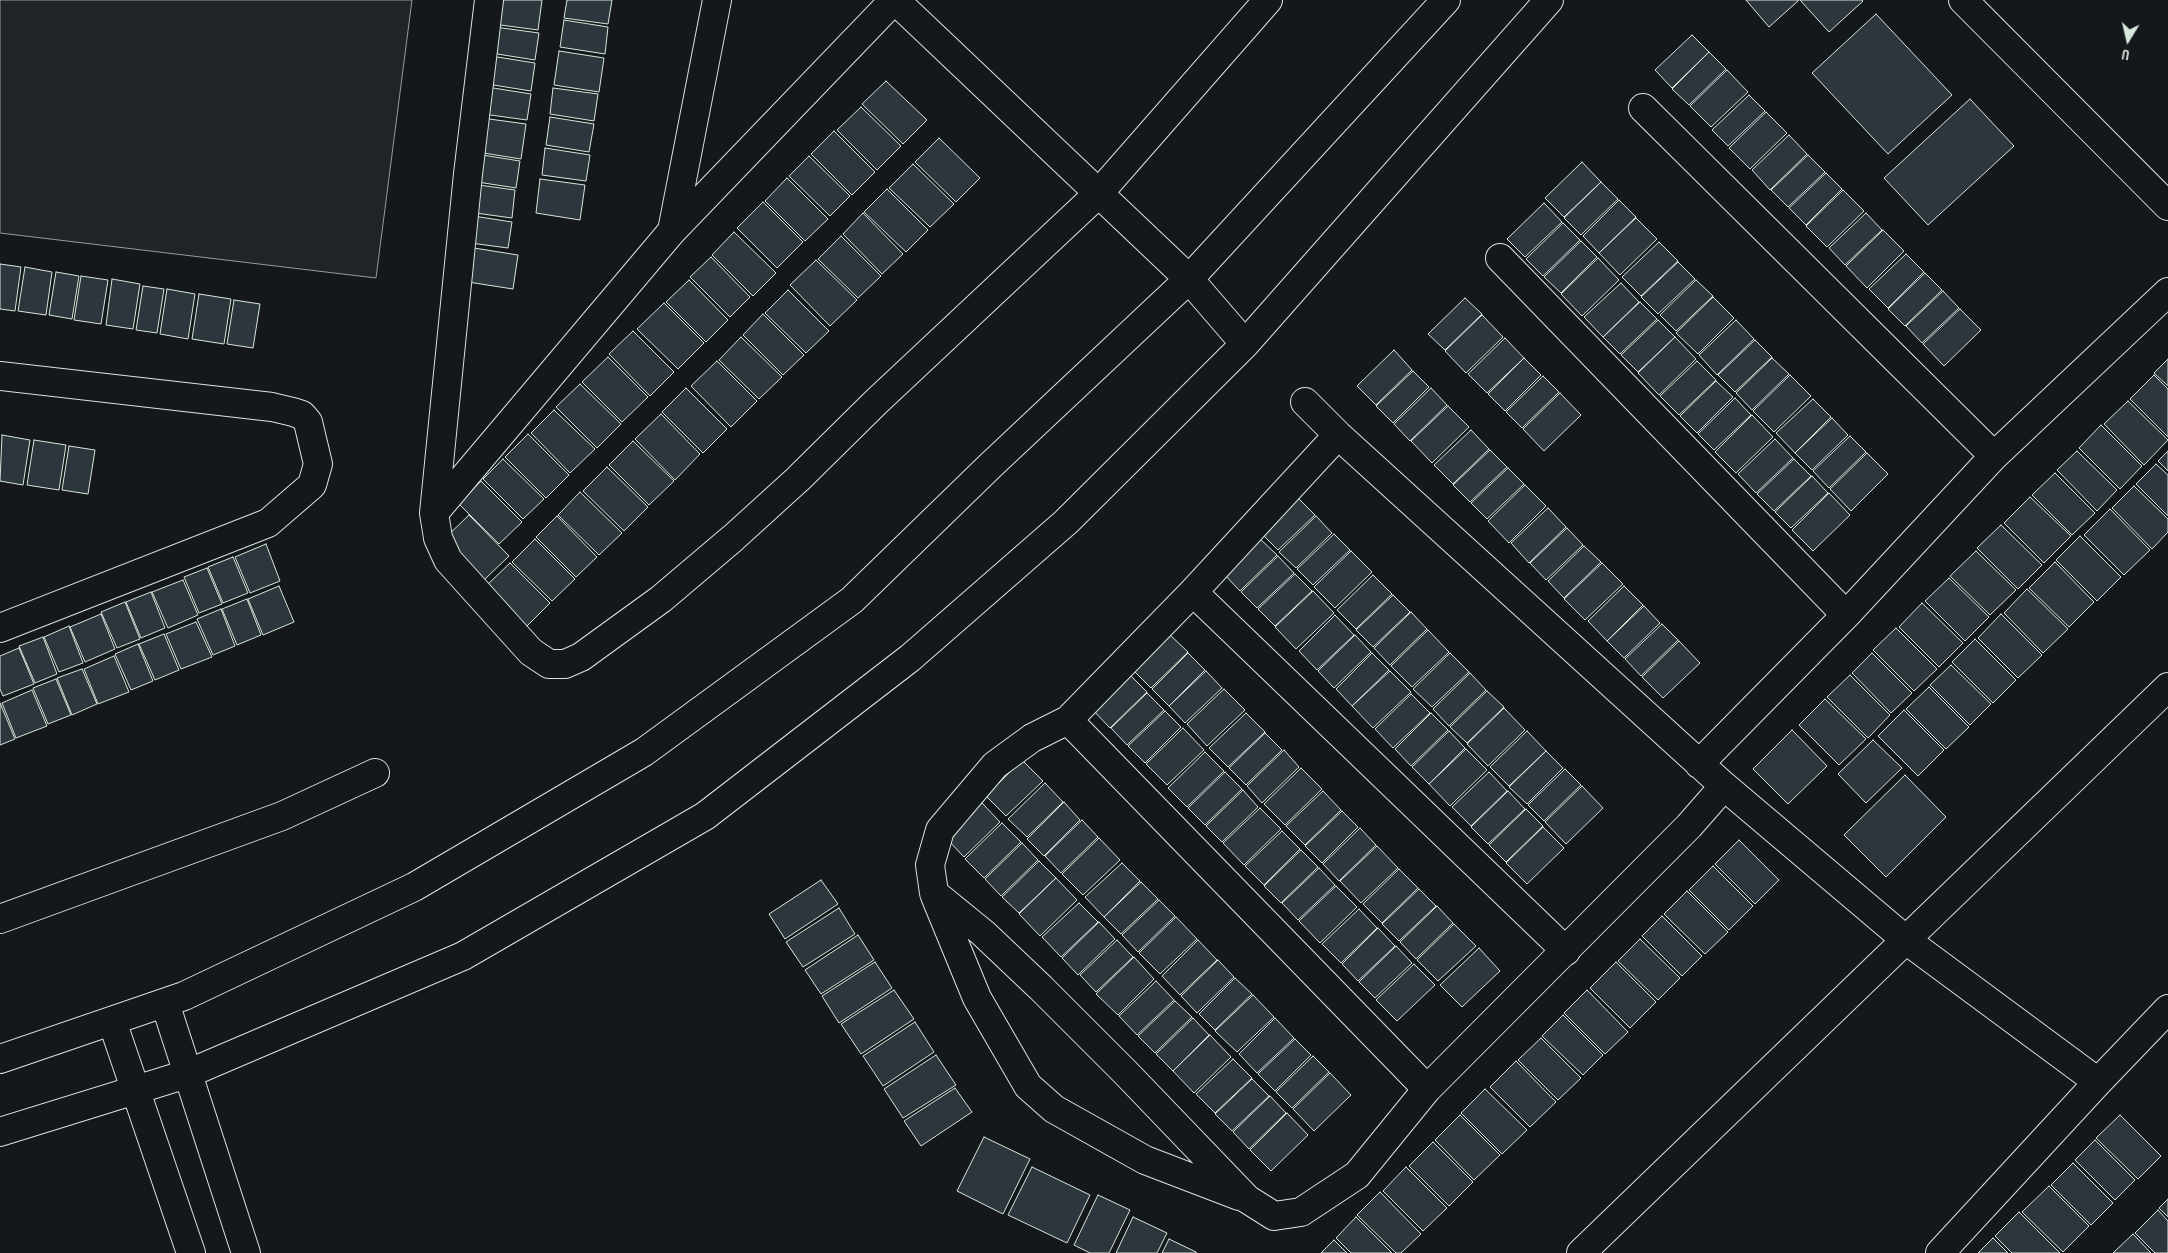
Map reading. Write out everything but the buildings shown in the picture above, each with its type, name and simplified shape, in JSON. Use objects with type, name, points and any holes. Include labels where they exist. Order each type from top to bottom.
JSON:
[{"type":"street","points":[[489,0],[468,174],[434,513],[438,538],[448,560],[531,652],[549,664],[565,664],[581,658],[661,599],[733,538],[1099,193],[1268,0]]},
{"type":"street","points":[[672,232],[717,0]]},
{"type":"street","points":[[434,513],[672,232],[895,0],[1189,279],[1245,344]]},
{"type":"street","points":[[0,1059],[184,996],[414,888],[644,752],[852,600],[991,465],[1189,279],[1446,0]]},
{"type":"street","points":[[0,1132],[187,1074],[463,956],[705,816],[910,658],[1066,522],[1245,344],[1549,0]]},
{"type":"street","points":[[1963,0],[2168,206]]},
{"type":"street","points":[[1643,108],[1994,456]]},
{"type":"street","points":[[1500,258],[1846,616]]},
{"type":"street","points":[[1698,764],[1846,616],[1994,456],[2168,292]]},
{"type":"street","points":[[0,376],[272,407],[293,412],[302,415],[308,422],[318,464],[312,485],[268,523],[0,628]]},
{"type":"street","points":[[1305,402],[1338,435],[1698,764],[1906,940],[2098,1082]]},
{"type":"street","points":[[1338,435],[1193,592],[1068,720],[1032,738],[995,765],[940,830],[930,865],[934,893],[977,998],[1028,1086],[1054,1109],[1145,1160],[1247,1199],[1274,1216],[1301,1212],[1357,1175],[1427,1089],[1689,826],[1724,786]]},
{"type":"street","points":[[1193,592],[1566,951]]},
{"type":"street","points":[[1581,1253],[2168,687]]},
{"type":"street","points":[[1068,720],[1427,1089]]},
{"type":"street","points":[[0,919],[282,816],[375,773]]},
{"type":"street","points":[[934,893],[983,934],[1041,988],[1247,1199]]},
{"type":"street","points":[[165,1003],[246,1253]]},
{"type":"street","points":[[1940,1253],[2168,1009]]},
{"type":"street","points":[[112,1021],[191,1253]]},
{"type":"shaded area","points":[[0,0],[412,0],[376,278],[0,233]]}]
